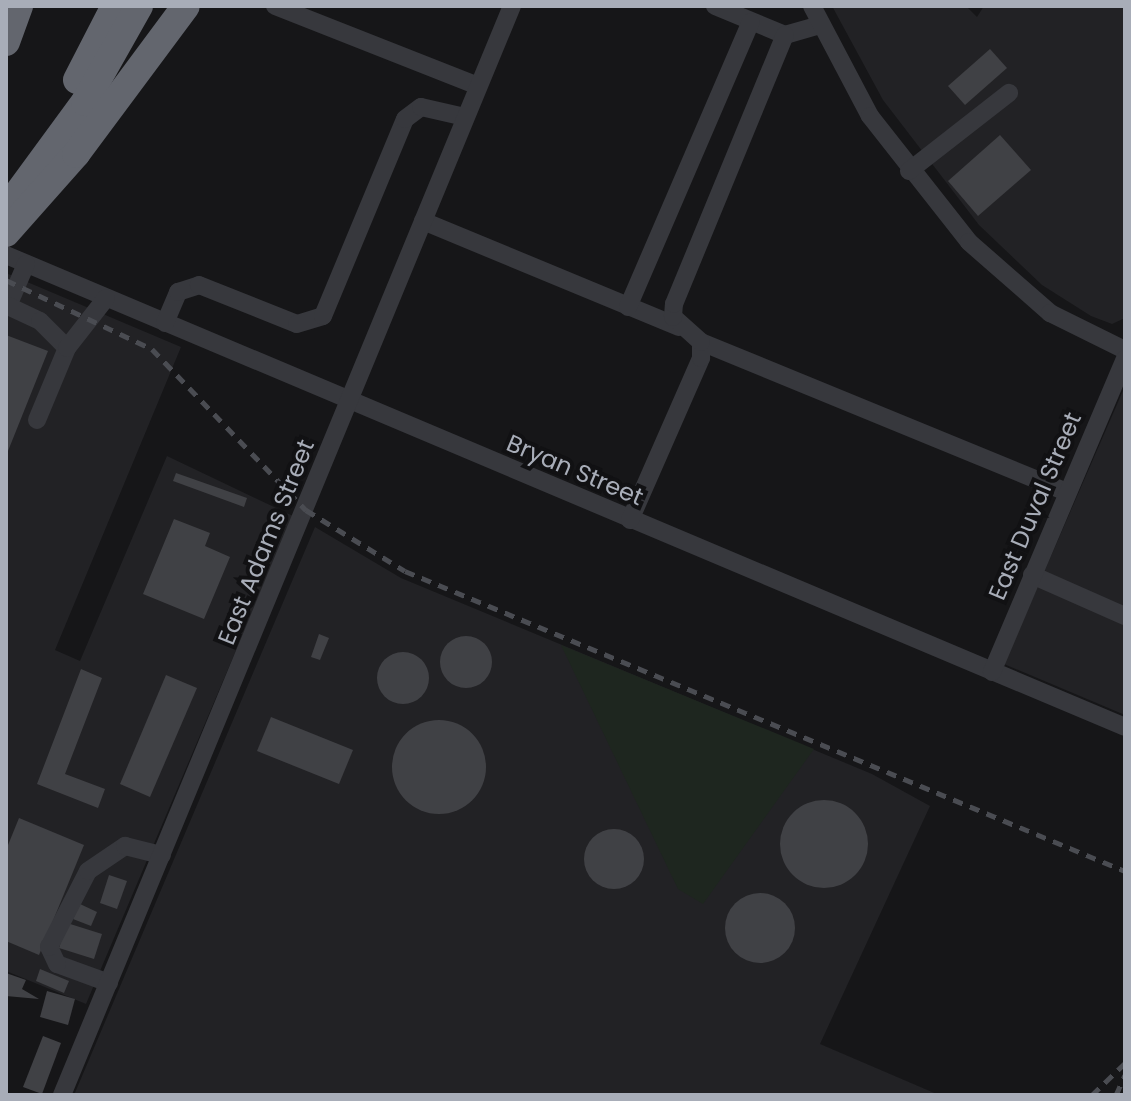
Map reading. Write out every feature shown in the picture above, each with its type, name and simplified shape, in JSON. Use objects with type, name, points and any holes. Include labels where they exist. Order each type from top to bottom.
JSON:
[{"type":"highway","points":[[6,42],[19,6]]},
{"type":"highway","points":[[6,179],[72,88],[115,6]]},
{"type":"highway","points":[[6,208],[85,102],[139,6]]},
{"type":"highway","points":[[6,233],[76,154],[186,6]]},
{"type":"street","points":[[275,6],[478,86]]},
{"type":"street","name":"East Adams Street","points":[[62,1095],[512,6]]},
{"type":"street","points":[[715,6],[785,35],[820,25]]},
{"type":"street","points":[[812,6],[820,25],[909,171],[1005,277],[1050,313],[1125,350]]},
{"type":"street","points":[[628,307],[751,22]]},
{"type":"street","points":[[679,327],[674,304],[785,35]]},
{"type":"street","points":[[909,171],[1009,93]]},
{"type":"street","points":[[165,323],[178,292],[199,285],[297,324],[323,316],[405,119],[421,107],[465,117]]},
{"type":"street","points":[[423,221],[679,327],[701,342],[1066,492]]},
{"type":"street","name":"Bryan Street","points":[[6,255],[1125,727]]},
{"type":"street","points":[[26,264],[8,306],[40,321],[67,348]]},
{"type":"street","points":[[37,420],[67,348],[106,298]]},
{"type":"street","points":[[630,520],[701,358],[701,342]]},
{"type":"street","name":"East Duval Street","points":[[992,672],[1125,359]]},
{"type":"street","points":[[1032,575],[1125,616]]},
{"type":"street","points":[[109,983],[57,964],[49,947],[88,871],[125,846],[162,855]]},
{"type":"shaded area","points":[[832,6],[966,6],[977,17],[984,6],[1125,6],[1125,318],[1112,324],[1091,316],[1042,285],[979,225],[883,100]]},
{"type":"shaded area","points":[[6,273],[181,347],[55,650],[80,661],[167,456],[293,516],[86,1004],[6,971]]},
{"type":"shaded area","points":[[1125,386],[1125,715],[1004,664]]},
{"type":"shaded area","points":[[315,527],[401,578],[872,774],[930,806],[820,1044],[939,1095],[74,1095]]},
{"type":"shaded area","points":[[561,645],[814,749],[703,904],[678,889]]},
{"type":"building","points":[[990,49],[1007,68],[965,105],[948,86]]},
{"type":"building","points":[[1000,135],[1031,170],[978,216],[948,181]]},
{"type":"building","points":[[6,335],[48,351],[6,456]]},
{"type":"building","points":[[176,473],[247,498],[244,507],[173,481]]},
{"type":"building","points":[[174,519],[210,533],[205,546],[230,557],[204,619],[143,594]]},
{"type":"building","points":[[319,634],[329,638],[320,660],[311,657]]},
{"type":"building","points":[[466,636],[484,644],[492,662],[484,680],[466,688],[448,680],[440,662],[448,644]]},
{"type":"building","points":[[403,652],[421,660],[429,678],[421,696],[403,704],[385,696],[377,678],[385,660]]},
{"type":"building","points":[[81,669],[102,678],[65,774],[105,789],[98,808],[37,784]]},
{"type":"building","points":[[166,675],[197,688],[150,797],[120,784]]},
{"type":"building","points":[[271,717],[353,750],[339,784],[257,751]]},
{"type":"building","points":[[439,720],[457,724],[472,734],[482,749],[486,767],[482,785],[472,800],[457,810],[439,814],[421,810],[406,800],[396,785],[392,767],[396,749],[406,734],[421,724]]},
{"type":"building","points":[[815,800],[833,800],[849,807],[861,819],[868,835],[868,853],[861,869],[849,881],[833,888],[815,888],[799,881],[787,869],[780,853],[780,835],[787,819],[799,807]]},
{"type":"building","points":[[19,818],[84,845],[39,955],[6,941],[6,850]]},
{"type":"building","points":[[614,829],[635,838],[644,859],[635,880],[614,889],[593,880],[584,859],[593,838]]},
{"type":"building","points":[[109,875],[127,881],[117,909],[100,903]]},
{"type":"building","points":[[767,893],[789,908],[795,928],[793,942],[785,953],[774,961],[753,963],[735,953],[727,942],[725,921],[735,903],[746,895]]},
{"type":"building","points":[[80,904],[97,912],[91,926],[73,919]]},
{"type":"building","points":[[67,923],[102,934],[94,959],[59,948]]},
{"type":"building","points":[[40,969],[69,981],[64,993],[36,981]]},
{"type":"building","points":[[6,973],[26,980],[22,989],[39,999],[6,996]]},
{"type":"building","points":[[47,991],[75,999],[68,1025],[40,1017]]},
{"type":"building","points":[[43,1036],[61,1043],[42,1094],[23,1087]]},
{"type":"railway","points":[[6,280],[152,349],[306,510],[405,571],[1125,871]]},
{"type":"railway","points":[[1092,1095],[1125,1063]]},
{"type":"railway","points":[[1116,1095],[1125,1075]]}]
